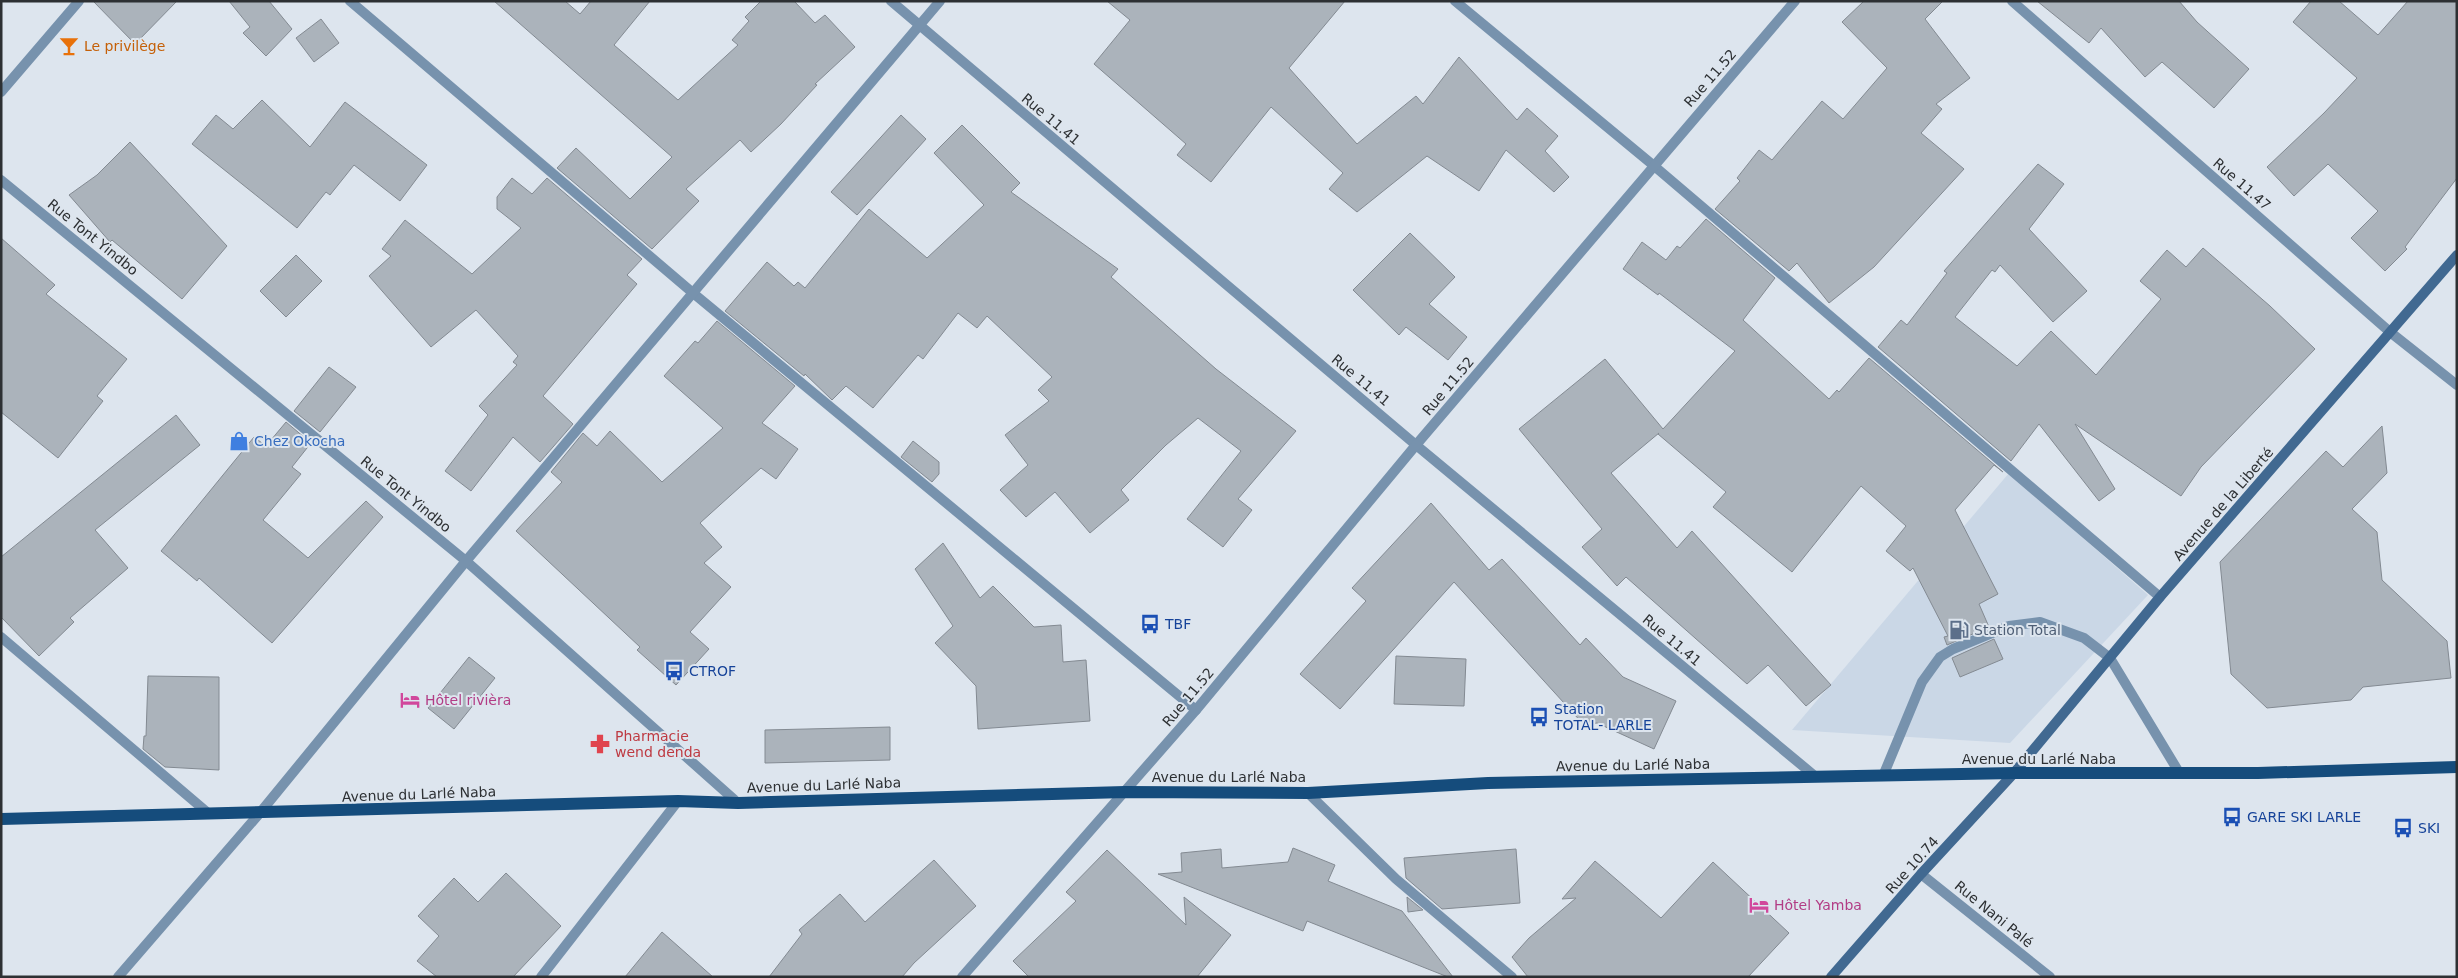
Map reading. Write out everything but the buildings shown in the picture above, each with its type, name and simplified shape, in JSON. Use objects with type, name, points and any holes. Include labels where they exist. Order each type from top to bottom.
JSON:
[{"type":"main road","name":"Avenue de la Liberté","points":[[2014,773],[2160,597],[2457,255]]},
{"type":"main road","name":"Avenue du Larlé Naba","points":[[1,819],[208,813],[259,814],[678,801],[738,803],[1125,792],[1308,793],[1488,783],[2014,773],[2180,774],[2457,767]]},
{"type":"main road","name":"Rue 10.74","points":[[1831,977],[2014,773]]},
{"type":"street","points":[[1,92],[79,1]]},
{"type":"street","points":[[350,1],[693,294],[1196,710]]},
{"type":"street","name":"Rue 11.41","points":[[891,1],[1416,445],[1816,777]]},
{"type":"street","points":[[118,977],[259,814],[466,561],[940,1]]},
{"type":"street","points":[[1455,1],[1653,165],[2160,597]]},
{"type":"street","name":"Rue 11.52","points":[[963,976],[1196,710],[1416,445],[1653,165],[1795,1]]},
{"type":"street","name":"Rue 11.47","points":[[2012,1],[2390,332],[2457,385]]},
{"type":"street","name":"Rue Tont Yindbo","points":[[1,180],[466,561],[738,803]]},
{"type":"street","points":[[1884,776],[1922,682],[1940,657],[1953,649],[2009,626],[2040,622],[2084,638],[2110,658],[2180,774]]},
{"type":"street","points":[[1,637],[208,813]]},
{"type":"street","points":[[1308,793],[1396,879],[1512,977]]},
{"type":"street","points":[[541,977],[678,801]]},
{"type":"street","name":"Rue Nani Palé","points":[[1922,874],[2050,977]]},
{"type":"shaded area","points":[[2009,473],[2148,595],[2010,743],[1792,730]]},
{"type":"place","name":"Le privilège","points":[[69,46]]},
{"type":"place","name":"Chez Okocha","points":[[239,441]]},
{"type":"place","name":"TBF","points":[[1150,624]]},
{"type":"place","name":"Station Total","points":[[1959,630]]},
{"type":"place","name":"CTROF","points":[[674,671]]},
{"type":"place","name":"Hôtel rivièra","points":[[410,700]]},
{"type":"place","name":"Station TOTAL- LARLE","points":[[1539,717]]},
{"type":"place","name":"Pharmacie wend denda","points":[[600,744]]},
{"type":"place","name":"GARE SKI LARLE","points":[[2232,817]]},
{"type":"place","name":"SKI","points":[[2403,828]]},
{"type":"place","name":"Hôtel Yamba","points":[[1759,905]]}]
